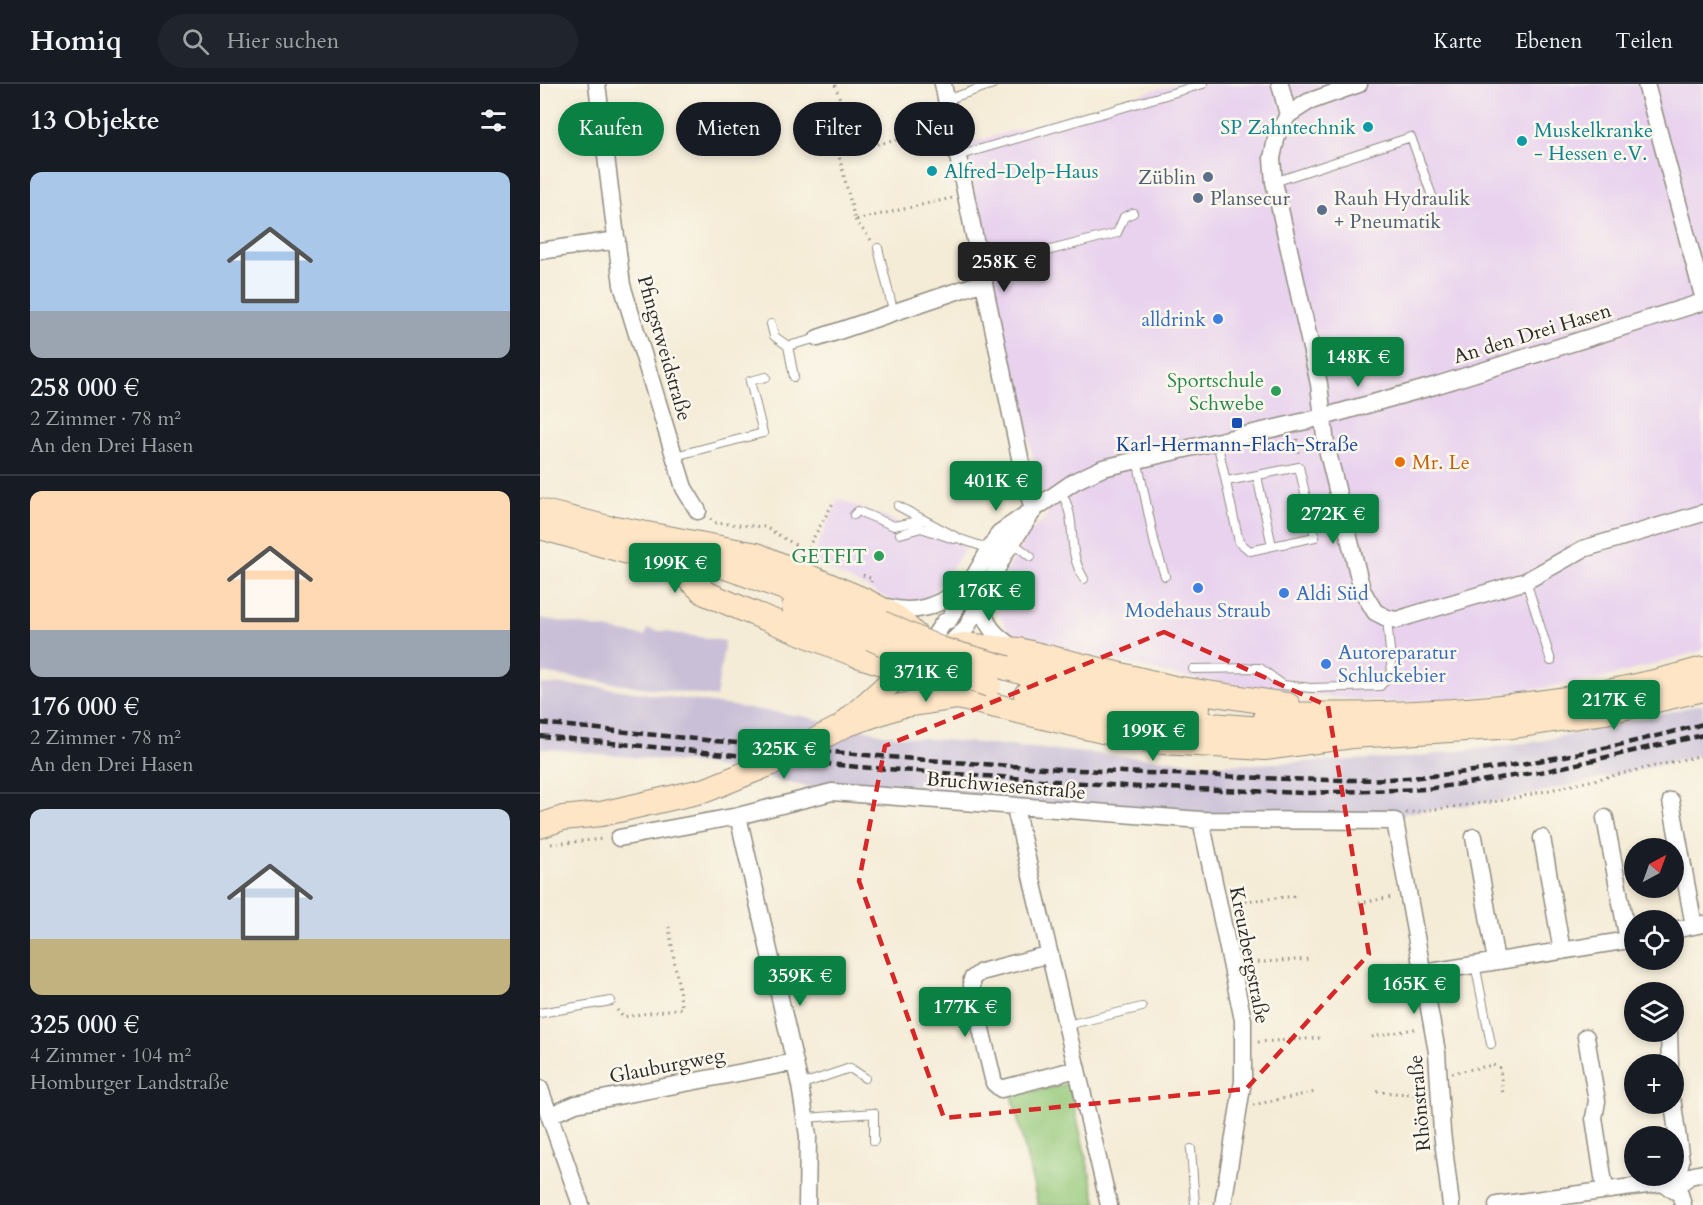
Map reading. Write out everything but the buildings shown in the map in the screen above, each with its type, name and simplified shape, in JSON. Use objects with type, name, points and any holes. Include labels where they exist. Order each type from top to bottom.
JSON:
[{"type":"main road","points":[[540,511],[757,555],[864,600],[896,617],[916,636],[919,664]]},
{"type":"main road","points":[[540,527],[673,564],[763,595],[869,639],[919,664],[935,684],[958,697],[1128,737],[1163,742],[1265,748],[1409,715],[1507,706],[1598,693],[1703,669]]},
{"type":"main road","points":[[615,528],[927,664],[1056,704],[1134,719],[1353,726],[1515,726],[1605,712],[1703,689]]},
{"type":"main road","points":[[869,639],[1012,659]]},
{"type":"main road","points":[[869,639],[870,700]]},
{"type":"main road","points":[[841,727],[870,700],[947,646],[1012,659],[1081,689],[1172,706],[1264,714],[1353,726]]},
{"type":"main road","points":[[543,836],[563,818],[601,814],[706,790],[768,765],[870,712],[919,664]]},
{"type":"main road","points":[[841,727],[900,706],[958,697]]},
{"type":"street","name":"Pfingstweidstraße","points":[[597,84],[625,298],[684,488],[698,511]]},
{"type":"street","points":[[1280,84],[1288,115]]},
{"type":"street","points":[[1359,84],[1308,102],[1288,115],[1277,135],[1272,158],[1274,182],[1319,384],[1326,445],[1362,590],[1375,612],[1397,620],[1526,580],[1583,549],[1703,513]]},
{"type":"street","points":[[1646,84],[1698,255],[1703,296]]},
{"type":"street","points":[[957,156],[1026,487],[1034,511]]},
{"type":"street","points":[[540,250],[617,240]]},
{"type":"street","points":[[818,338],[895,314],[982,275]]},
{"type":"street","name":"An den Drei Hasen","points":[[947,646],[967,627],[1005,542],[1034,511],[1060,491],[1103,468],[1323,417],[1434,386],[1703,302]]},
{"type":"street","name":"An den Drei Hasen","points":[[919,664],[944,622],[949,620],[988,548],[1005,542]]},
{"type":"street","points":[[864,600],[901,611],[918,611],[967,588]]},
{"type":"street","points":[[981,600],[983,617],[1012,659]]},
{"type":"street","name":"Bruchwiesenstraße","points":[[619,838],[738,816],[832,792],[1015,808],[1201,820],[1395,821]]},
{"type":"street","points":[[1671,801],[1698,925]]},
{"type":"street","points":[[1015,808],[1109,1205]]},
{"type":"street","points":[[738,816],[806,1118],[807,1205]]},
{"type":"street","points":[[1605,818],[1625,910]]},
{"type":"street","name":"Kreuzbergstraße","points":[[1201,820],[1243,1020],[1244,1043],[1239,1107],[1223,1205]]},
{"type":"street","name":"Rhönstraße","points":[[1395,821],[1433,1025],[1451,1205]]},
{"type":"street","points":[[1474,837],[1496,961]]},
{"type":"street","points":[[1542,838],[1562,951]]},
{"type":"street","points":[[1423,966],[1475,964],[1624,941]]},
{"type":"street","points":[[1050,954],[981,972],[972,979],[972,991],[994,1083],[1001,1089],[1077,1069]]},
{"type":"street","points":[[1586,1037],[1597,1101],[1594,1118],[1605,1190]]},
{"type":"street","name":"Glauburgweg","points":[[550,1115],[576,1104],[795,1062]]},
{"type":"street","points":[[540,1089],[581,1205]]},
{"type":"street","points":[[1674,1114],[1681,1161],[1674,1188]]},
{"type":"street","points":[[1674,1188],[1690,1176],[1703,1173]]},
{"type":"street","points":[[1497,1205],[1557,1201],[1605,1190],[1662,1183],[1674,1188],[1680,1194],[1683,1205]]},
{"type":"lane","points":[[944,92],[993,84]]},
{"type":"lane","points":[[975,151],[1203,84]]},
{"type":"lane","points":[[1274,182],[1411,137],[1432,196]]},
{"type":"lane","points":[[982,275],[1117,232],[1124,217],[1132,213]]},
{"type":"lane","points":[[878,248],[895,314]]},
{"type":"lane","points":[[771,324],[774,336],[788,346],[794,377]]},
{"type":"lane","points":[[788,346],[818,338]]},
{"type":"lane","points":[[675,456],[763,433],[750,381],[765,377]]},
{"type":"lane","points":[[1217,441],[1239,542],[1250,551],[1315,537],[1299,467],[1227,481]]},
{"type":"lane","points":[[1137,459],[1155,545],[1165,576]]},
{"type":"lane","points":[[1257,476],[1272,546]]},
{"type":"lane","points":[[1060,491],[1072,514],[1070,534],[1073,558],[1084,579]]},
{"type":"lane","points":[[898,506],[960,539],[988,548]]},
{"type":"lane","points":[[854,515],[858,511],[894,526],[924,520]]},
{"type":"lane","points":[[900,534],[921,528],[948,539],[960,539]]},
{"type":"lane","points":[[1005,542],[1031,557]]},
{"type":"lane","points":[[1526,580],[1551,661]]},
{"type":"lane","points":[[1193,669],[1260,668],[1283,685],[1380,686],[1392,673],[1387,618]]},
{"type":"lane","points":[[1475,964],[1491,1044]]},
{"type":"lane","points":[[540,1013],[611,1001]]},
{"type":"lane","points":[[1066,1025],[1142,1007]]},
{"type":"lane","points":[[800,1085],[850,1068],[865,1078]]},
{"type":"lane","points":[[806,1118],[874,1113],[874,1141]]},
{"type":"lane","points":[[1191,1149],[1195,1205]]},
{"type":"path","points":[[835,85],[841,102]]},
{"type":"path","points":[[839,156],[855,220],[878,248]]},
{"type":"path","points":[[855,220],[966,195]]},
{"type":"path","points":[[1296,424],[1299,467]]},
{"type":"path","points":[[698,511],[716,523],[765,527],[806,551],[833,502]]},
{"type":"path","points":[[1395,821],[1406,813],[1506,800],[1703,755]]},
{"type":"path","points":[[543,836],[619,838]]},
{"type":"path","points":[[1359,903],[1410,894]]},
{"type":"path","points":[[1220,903],[1299,896]]},
{"type":"path","points":[[611,1001],[622,1017],[682,1008],[669,927]]},
{"type":"path","points":[[1233,964],[1311,959]]},
{"type":"path","points":[[1370,968],[1423,966]]},
{"type":"path","points":[[1372,1037],[1433,1025]]},
{"type":"path","points":[[1244,1043],[1321,1038]]},
{"type":"path","points":[[1439,1076],[1493,1065],[1500,1068],[1503,1095]]},
{"type":"path","points":[[1239,1107],[1315,1092]]},
{"type":"path","points":[[1377,1092],[1440,1096]]},
{"type":"highlighted area","points":[[1164,632],[1328,706],[1369,954],[1246,1089],[944,1118],[859,881],[885,746]]},
{"type":"shaded area","points":[[1175,84],[1703,84],[1703,650],[1601,679],[1496,695],[1398,703],[1307,695],[1178,676],[1033,641],[1008,630],[996,610],[997,594],[1028,534],[1048,515],[1000,326],[965,156],[975,156],[975,142]]},
{"type":"shaded area","points":[[838,499],[967,547],[931,597],[911,603],[891,600],[811,561]]},
{"type":"shaded area","points":[[540,618],[645,636],[647,629],[725,641],[716,697],[540,673]]},
{"type":"shaded area","points":[[540,684],[601,687],[802,716],[888,735],[1224,765],[1403,758],[1540,741],[1703,704],[1703,755],[1506,800],[1406,813],[1395,821],[1201,820],[832,792],[702,764],[540,748]]},
{"type":"green space","points":[[1069,1084],[1097,1205],[1038,1205],[1012,1095]]},
{"type":"railway","points":[[540,723],[935,761],[1094,771],[1327,780],[1420,777],[1527,763],[1633,742],[1703,724]]},
{"type":"railway","points":[[540,736],[859,767],[1139,787],[1306,793],[1427,789],[1546,771],[1703,735]]},
{"type":"place","name":"SP Zahntechnik","points":[[1368,127]]},
{"type":"place","name":"Muskelkranke - Hessen e.V.","points":[[1522,141]]},
{"type":"place","name":"Alfred-Delp-Haus","points":[[932,171]]},
{"type":"place","name":"Züblin","points":[[1208,177]]},
{"type":"place","name":"Plansecur","points":[[1198,198]]},
{"type":"place","name":"Rauh Hydraulik + Pneumatik","points":[[1322,210]]},
{"type":"place","name":"alldrink","points":[[1218,319]]},
{"type":"place","name":"Sportschule Schwebe","points":[[1276,391]]},
{"type":"place","name":"Karl-Hermann-Flach-Straße","points":[[1237,423]]},
{"type":"place","name":"Mr. Le","points":[[1400,462]]},
{"type":"place","name":"GETFIT","points":[[879,556]]},
{"type":"place","name":"Modehaus Straub","points":[[1198,588]]},
{"type":"place","name":"Aldi Süd","points":[[1284,593]]},
{"type":"place","name":"Autoreparatur Schluckebier","points":[[1326,664]]}]
